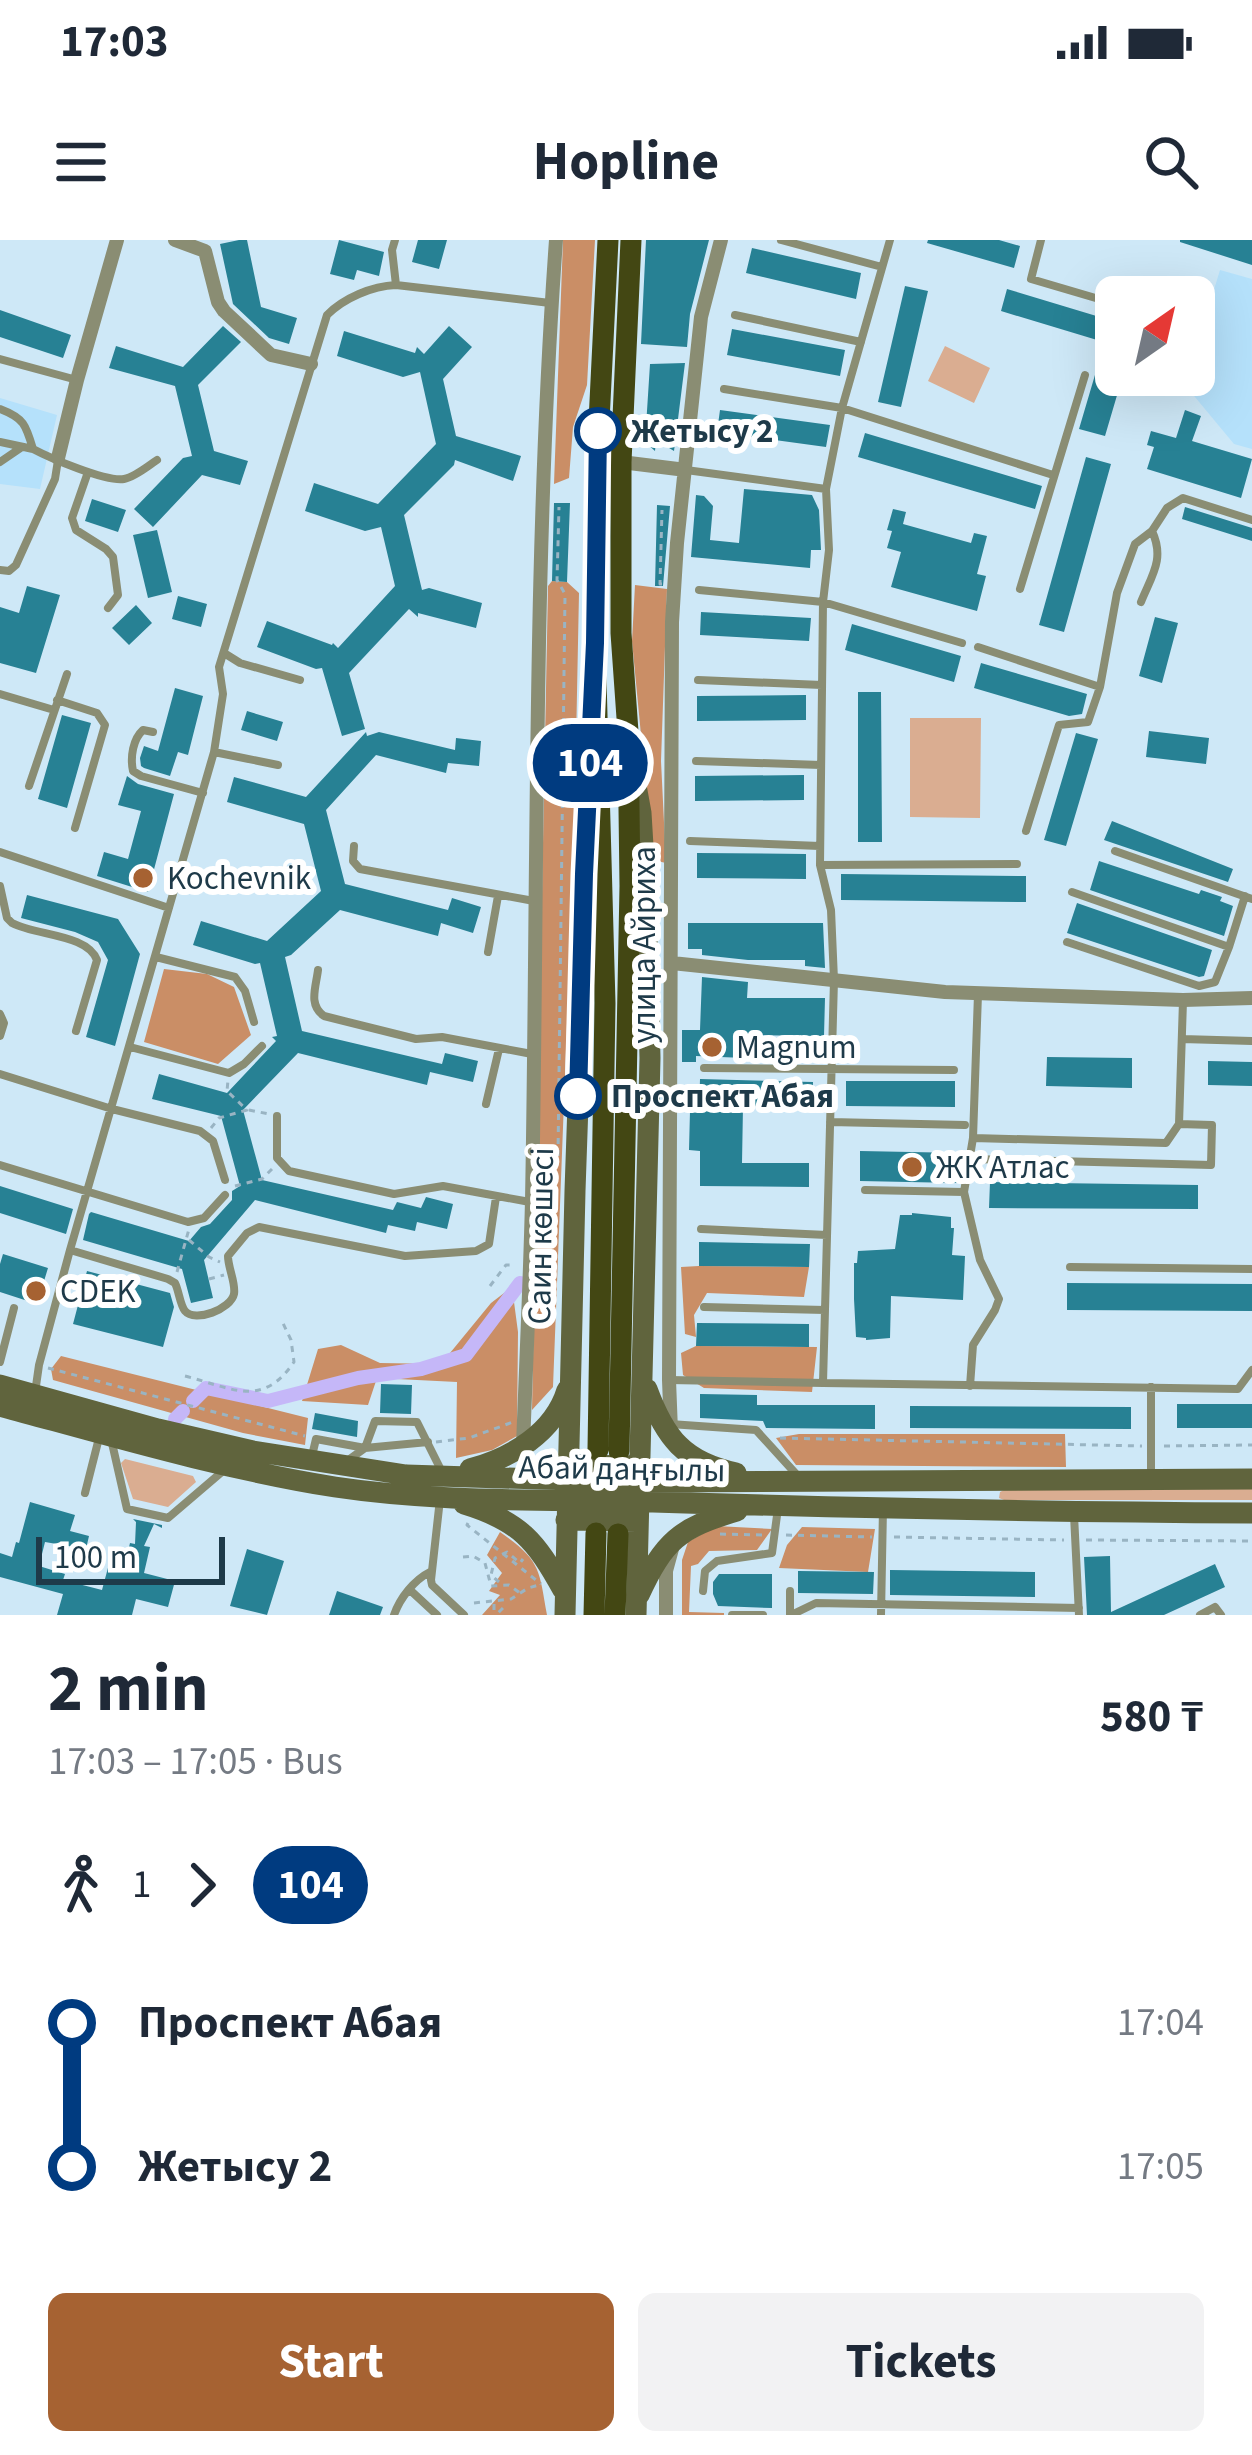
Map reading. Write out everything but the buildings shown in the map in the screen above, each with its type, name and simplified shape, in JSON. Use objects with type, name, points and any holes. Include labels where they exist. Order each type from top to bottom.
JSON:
[{"type":"main road","name":"Саин көшесі","points":[[565,1605],[584,874],[608,240]]},
{"type":"main road","name":"Саин көшесі","points":[[595,643],[605,1003],[609,1451],[630,886],[621,633],[621,462],[631,240]]},
{"type":"main road","name":"Саин көшесі","points":[[628,732],[641,813],[660,1058],[637,1492],[636,1608]]},
{"type":"main road","points":[[442,1487],[523,1446],[556,1413],[571,1378]]},
{"type":"main road","points":[[643,1379],[656,1413],[687,1454],[730,1472],[793,1481]]},
{"type":"main road","name":"Абай даңғылы","points":[[0,1385],[253,1451],[313,1450],[340,1467],[442,1487]]},
{"type":"main road","name":"Абай даңғылы","points":[[0,1406],[229,1466],[336,1487],[637,1492],[793,1481],[1252,1479]]},
{"type":"main road","points":[[998,1482],[990,1495],[1000,1511]]},
{"type":"main road","points":[[442,1487],[509,1523],[537,1546],[565,1605]]},
{"type":"main road","points":[[567,1492],[637,1492]]},
{"type":"main road","name":"Абай даңғылы","points":[[637,1492],[769,1506],[1252,1513]]},
{"type":"main road","points":[[636,1608],[653,1565],[675,1537],[716,1518],[769,1506]]},
{"type":"main road","points":[[594,1615],[607,1534],[615,1615]]},
{"type":"street","points":[[58,458],[117,240]]},
{"type":"street","points":[[175,240],[205,251],[220,306],[262,349],[311,364]]},
{"type":"street","points":[[523,1446],[532,1202],[537,667],[556,240]]},
{"type":"street","name":"улица Айриха","points":[[671,1431],[660,1058],[672,963],[670,670],[677,543],[701,317],[722,240]]},
{"type":"street","points":[[621,462],[686,470]]},
{"type":"street","points":[[672,963],[978,993],[1252,998]]},
{"type":"street","points":[[666,1615],[666,1571],[675,1537]]},
{"type":"lane","points":[[395,240],[396,285]]},
{"type":"lane","points":[[781,240],[882,267]]},
{"type":"lane","points":[[823,1383],[834,980],[831,910],[820,865],[823,602],[829,550],[826,489],[842,408],[890,240]]},
{"type":"lane","points":[[1041,240],[1030,279],[1095,298]]},
{"type":"lane","points":[[35,1394],[70,1250],[214,752],[223,694],[219,668],[327,315],[380,285],[551,303]]},
{"type":"lane","points":[[735,315],[861,342]]},
{"type":"lane","points":[[0,359],[77,380]]},
{"type":"lane","points":[[1020,589],[1085,375]]},
{"type":"lane","points":[[724,389],[842,408],[1053,475]]},
{"type":"lane","points":[[0,410],[16,415],[26,426],[28,448]]},
{"type":"lane","points":[[0,442],[122,479],[157,460]]},
{"type":"lane","points":[[0,462],[28,448]]},
{"type":"lane","points":[[0,570],[9,571],[16,565],[55,478],[58,458]]},
{"type":"lane","points":[[686,470],[826,489]]},
{"type":"lane","points":[[88,472],[72,518],[76,530],[113,557],[118,595],[108,608]]},
{"type":"lane","points":[[1026,831],[1060,725],[1088,722],[1100,687],[1117,593],[1135,544],[1183,497],[1252,520]]},
{"type":"lane","points":[[1141,602],[1159,558],[1152,531]]},
{"type":"lane","points":[[699,590],[823,602],[962,643]]},
{"type":"lane","points":[[978,647],[1100,687]]},
{"type":"lane","points":[[224,653],[240,663],[300,680]]},
{"type":"lane","points":[[29,785],[67,674]]},
{"type":"lane","points":[[698,680],[822,685]]},
{"type":"lane","points":[[0,694],[97,713],[105,725],[75,829]]},
{"type":"lane","points":[[152,732],[143,730],[136,737],[133,771],[203,793]]},
{"type":"lane","points":[[214,752],[278,765]]},
{"type":"lane","points":[[696,761],[821,765]]},
{"type":"lane","points":[[690,841],[820,846]]},
{"type":"lane","points":[[354,846],[353,861],[360,868],[536,901]]},
{"type":"lane","points":[[1067,942],[1199,986],[1215,982],[1248,898],[1115,851]]},
{"type":"lane","points":[[0,852],[170,908]]},
{"type":"lane","points":[[820,865],[1017,864]]},
{"type":"lane","points":[[0,886],[12,923],[85,944],[95,952],[97,960],[76,1031]]},
{"type":"lane","points":[[1072,892],[1229,947]]},
{"type":"lane","points":[[488,952],[498,896]]},
{"type":"lane","points":[[156,957],[235,977],[245,991],[254,1022]]},
{"type":"lane","points":[[318,970],[313,1003],[324,1016],[416,1039],[442,1037],[532,1054]]},
{"type":"lane","points":[[970,1386],[973,1345],[999,1298],[980,1260],[964,1192],[974,1138],[978,993]]},
{"type":"lane","points":[[974,1138],[1166,1143],[1179,1124],[1184,1000]]},
{"type":"lane","points":[[0,1014],[4,1023],[0,1036]]},
{"type":"lane","points":[[1182,1039],[1252,1041]]},
{"type":"lane","points":[[130,1046],[229,1072],[262,1046]]},
{"type":"lane","points":[[486,1104],[499,1049]]},
{"type":"lane","points":[[704,1068],[954,1070]]},
{"type":"lane","points":[[0,1074],[205,1135],[213,1141],[225,1180]]},
{"type":"lane","points":[[277,1116],[277,1158],[289,1171],[394,1195],[443,1186],[532,1202]]},
{"type":"lane","points":[[830,1122],[965,1125]]},
{"type":"lane","points":[[972,1159],[1211,1165],[1212,1125],[1179,1124]]},
{"type":"lane","points":[[0,1165],[191,1222],[204,1219],[225,1195]]},
{"type":"lane","points":[[865,1190],[964,1192]]},
{"type":"lane","points":[[70,1250],[172,1282],[184,1310],[192,1316],[230,1303],[234,1296],[230,1252],[247,1233],[260,1228],[405,1256],[476,1251],[489,1244],[496,1197]]},
{"type":"lane","points":[[701,1229],[827,1234]]},
{"type":"lane","points":[[1070,1267],[1252,1269]]},
{"type":"lane","points":[[704,1307],[825,1310]]},
{"type":"lane","points":[[0,1362],[14,1308]]},
{"type":"lane","points":[[669,1380],[1238,1389],[1252,1370]]},
{"type":"lane","points":[[1151,1388],[1151,1479]]},
{"type":"lane","points":[[340,1467],[365,1448],[375,1421],[417,1423],[442,1487],[432,1585],[464,1615]]},
{"type":"lane","points":[[671,1431],[756,1430],[793,1481]]},
{"type":"lane","points":[[85,1493],[105,1434]]},
{"type":"lane","points":[[105,1434],[127,1509],[168,1518],[229,1466]]},
{"type":"lane","points":[[313,1450],[428,1442]]},
{"type":"lane","points":[[703,1592],[705,1571],[717,1561],[772,1553],[769,1506]]},
{"type":"lane","points":[[881,1615],[883,1507]]},
{"type":"lane","points":[[790,1591],[790,1615],[808,1611],[816,1603],[1079,1612],[1074,1512]]},
{"type":"lane","points":[[394,1615],[399,1602],[431,1572]]},
{"type":"lane","points":[[410,1590],[437,1615]]},
{"type":"lane","points":[[1200,1615],[1215,1606],[1221,1615]]},
{"type":"lane","points":[[732,1615],[763,1615]]},
{"type":"path","points":[[558,1161],[565,594],[557,580],[560,506]]},
{"type":"path","points":[[660,584],[662,510]]},
{"type":"path","points":[[229,1072],[227,1090],[248,1110]]},
{"type":"path","points":[[205,1135],[219,1118],[248,1110],[277,1116]]},
{"type":"path","points":[[225,1195],[236,1185],[262,1179],[280,1164]]},
{"type":"path","points":[[172,1282],[191,1222]]},
{"type":"path","points":[[186,1238],[229,1269]]},
{"type":"path","points":[[490,1286],[506,1265],[529,1265]]},
{"type":"path","points":[[208,1280],[229,1269]]},
{"type":"path","points":[[185,1376],[253,1393],[280,1383],[294,1362],[281,1319]]},
{"type":"path","points":[[40,1366],[313,1450]]},
{"type":"path","points":[[428,1442],[469,1438],[514,1421]]},
{"type":"path","points":[[764,1438],[1252,1445]]},
{"type":"path","points":[[473,1517],[467,1526],[540,1585]]},
{"type":"path","points":[[713,1534],[1252,1541]]},
{"type":"path","points":[[499,1582],[491,1575],[491,1566],[500,1553],[507,1552],[520,1563],[529,1554]]},
{"type":"path","points":[[463,1557],[485,1563],[491,1586],[508,1585],[520,1593]]},
{"type":"path","points":[[474,1603],[511,1600],[547,1578]]},
{"type":"shaded area","points":[[563,240],[595,240],[587,385],[573,427],[569,478],[554,484]]},
{"type":"shaded area","points":[[1220,270],[1252,279],[1252,449],[1234,444],[1194,396],[1215,396],[1215,286]]},
{"type":"shaded area","points":[[945,346],[990,368],[974,403],[928,381]]},
{"type":"shaded area","points":[[0,398],[57,415],[40,489],[0,484]]},
{"type":"shaded area","points":[[552,581],[567,582],[579,593],[574,842],[553,1387],[532,1410],[548,586]]},
{"type":"shaded area","points":[[635,585],[667,589],[661,761],[666,863],[653,860],[632,641]]},
{"type":"shaded area","points":[[910,718],[981,718],[980,818],[910,817]]},
{"type":"shaded area","points":[[164,969],[207,974],[234,987],[251,1035],[218,1064],[144,1042]]},
{"type":"shaded area","points":[[681,1267],[809,1267],[804,1297],[707,1293],[694,1315],[696,1337],[685,1334]]},
{"type":"shaded area","points":[[512,1287],[518,1332],[517,1436],[492,1450],[456,1458],[457,1382],[377,1378],[368,1405],[302,1401],[318,1349],[341,1345],[380,1363],[441,1364],[491,1303]]},
{"type":"shaded area","points":[[696,1346],[817,1347],[812,1392],[704,1388],[683,1375],[681,1353]]},
{"type":"shaded area","points":[[61,1356],[308,1418],[305,1445],[243,1433],[53,1380],[51,1369]]},
{"type":"shaded area","points":[[799,1434],[1065,1434],[1066,1467],[796,1465],[776,1438]]},
{"type":"shaded area","points":[[125,1459],[193,1476],[196,1482],[168,1507],[133,1499],[121,1463]]},
{"type":"shaded area","points":[[1006,1489],[1252,1489],[1252,1500],[999,1498]]},
{"type":"shaded area","points":[[716,1526],[772,1529],[757,1550],[709,1551],[691,1566],[689,1612],[724,1615],[682,1615],[682,1560],[688,1542]]},
{"type":"shaded area","points":[[802,1527],[875,1529],[868,1572],[779,1568],[787,1545]]},
{"type":"shaded area","points":[[500,1532],[535,1566],[547,1615],[482,1615],[500,1595],[489,1591],[502,1573],[487,1555]]},
{"type":"waterway","points":[[193,1401],[206,1388],[268,1401],[466,1355],[520,1283]]},
{"type":"waterway","points":[[175,1419],[183,1411]]},
{"type":"bus line","name":"104","points":[[578,1096],[598,431]]},
{"type":"place","name":"Жетысу 2","points":[[598,431]]},
{"type":"place","name":"Kochevnik","points":[[143,878]]},
{"type":"place","name":"Magnum","points":[[712,1047]]},
{"type":"place","name":"Проспект Абая","points":[[578,1096]]},
{"type":"place","name":"ЖК Атлас","points":[[912,1167]]},
{"type":"place","name":"CDEK","points":[[36,1291]]}]
